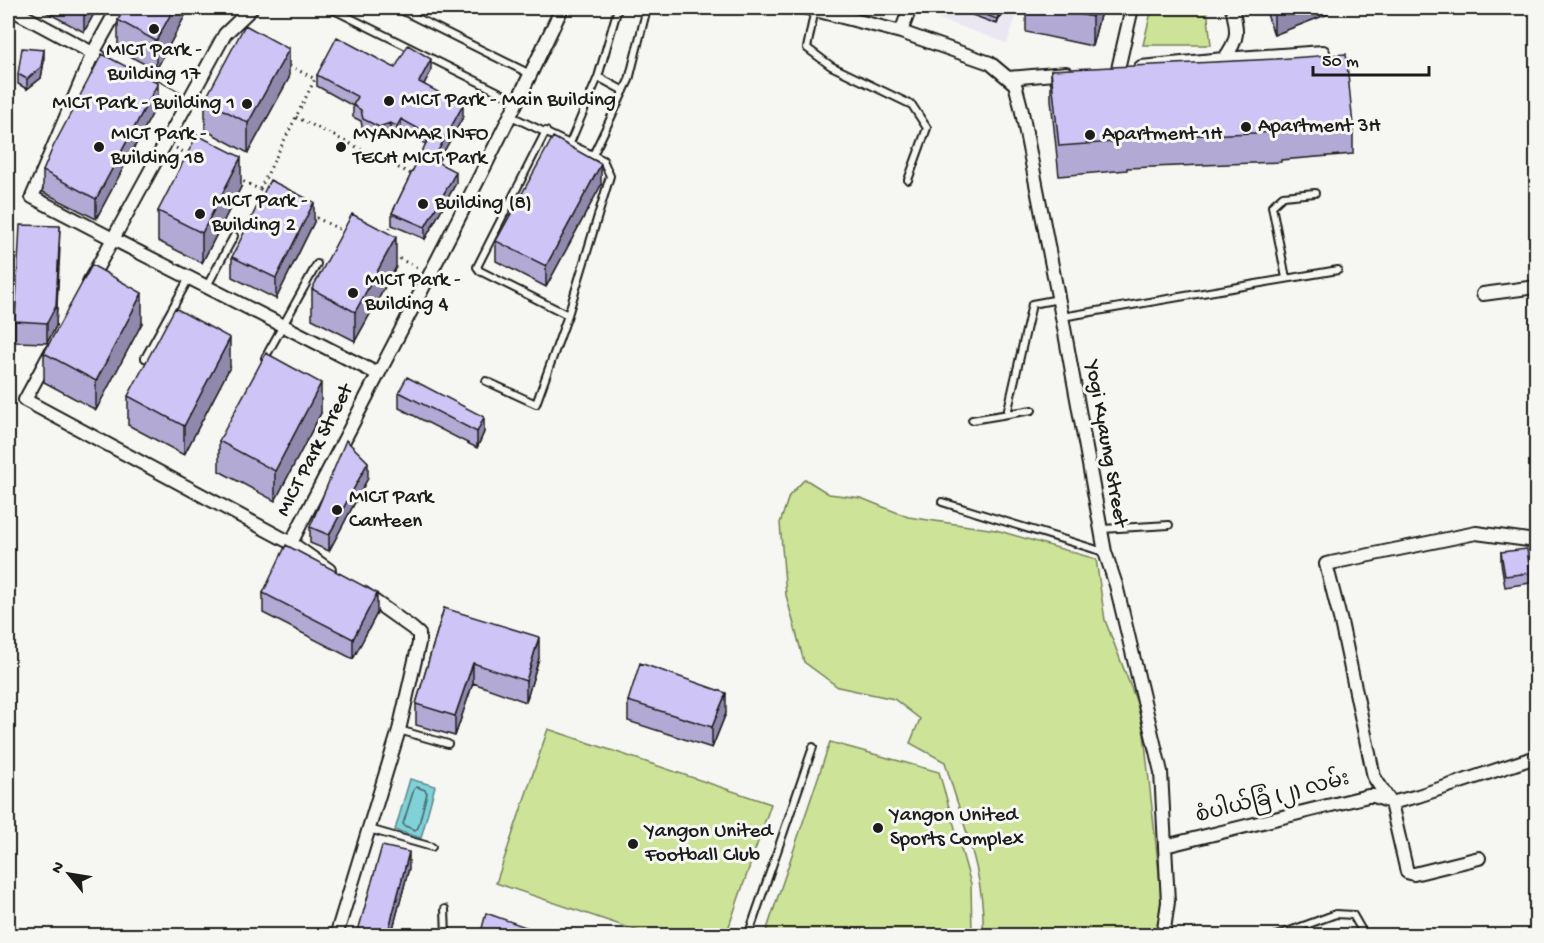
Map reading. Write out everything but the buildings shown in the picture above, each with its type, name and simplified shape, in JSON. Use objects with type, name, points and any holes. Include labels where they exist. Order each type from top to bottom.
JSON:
[{"type":"street","points":[[9,8],[28,12],[114,65]]},
{"type":"street","name":"MICT Park Street","points":[[118,8],[93,53],[32,197],[378,374]]},
{"type":"street","points":[[85,289],[225,34],[252,8]]},
{"type":"street","name":"MICT Park Street","points":[[336,575],[291,543],[431,274],[511,116],[562,8]]},
{"type":"street","name":"Yogi Kyaung Street","points":[[811,8],[901,32],[990,63],[1015,84],[1059,298],[1105,552],[1116,585],[1161,772],[1168,902],[1163,936]]},
{"type":"street","points":[[901,32],[910,8]]},
{"type":"street","points":[[1132,8],[1112,69],[1323,52]]},
{"type":"street","points":[[1224,59],[1234,47],[1238,31],[1232,8]]},
{"type":"street","points":[[1008,78],[1074,72]]},
{"type":"street","points":[[135,76],[187,104]]},
{"type":"street","points":[[1484,294],[1536,287]]},
{"type":"street","points":[[58,339],[25,400],[291,543]]},
{"type":"street","points":[[1479,858],[1414,874],[1407,872],[1391,803],[1374,777],[1341,622],[1326,564],[1476,533],[1536,541]]},
{"type":"street","points":[[336,936],[399,730],[419,643],[419,634],[354,587]]},
{"type":"street","points":[[1391,803],[1536,757]]},
{"type":"street","name":"စံပါယ်ခြံ (၂) လမ်း","points":[[1165,846],[1368,796],[1391,803]]},
{"type":"lane","points":[[330,8],[517,101]]},
{"type":"lane","points":[[397,8],[530,74]]},
{"type":"lane","points":[[570,143],[598,77],[618,8]]},
{"type":"lane","points":[[593,155],[629,80],[647,8]]},
{"type":"lane","points":[[811,8],[807,48],[831,66],[912,105],[927,128],[908,180]]},
{"type":"lane","points":[[598,77],[624,91]]},
{"type":"lane","points":[[8,113],[8,152]]},
{"type":"lane","points":[[486,381],[536,404],[568,315],[610,176],[603,160],[511,116]]},
{"type":"lane","points":[[546,131],[477,267],[480,271],[568,315]]},
{"type":"lane","points":[[1286,278],[1272,206],[1283,196],[1315,193]]},
{"type":"lane","points":[[207,286],[234,236]]},
{"type":"lane","points":[[261,364],[318,264]]},
{"type":"lane","points":[[1062,317],[1338,270]]},
{"type":"lane","points":[[145,358],[189,277]]},
{"type":"lane","points":[[1007,414],[1032,304],[1059,298]]},
{"type":"lane","points":[[972,420],[1032,410]]},
{"type":"lane","points":[[942,502],[1105,552]]},
{"type":"lane","points":[[1102,529],[1169,525]]},
{"type":"lane","points":[[399,730],[448,744]]},
{"type":"lane","points":[[748,936],[813,747]]},
{"type":"lane","points":[[369,829],[432,847]]},
{"type":"lane","points":[[445,909],[446,936]]},
{"type":"lane","points":[[1276,936],[1336,914],[1353,915],[1365,936]]},
{"type":"path","points":[[260,189],[315,79],[285,64]]},
{"type":"path","points":[[296,117],[416,177],[418,171]]},
{"type":"path","points":[[167,143],[198,159]]},
{"type":"path","points":[[229,174],[270,194]]},
{"type":"path","points":[[310,214],[350,234]]},
{"type":"path","points":[[384,241],[397,215]]},
{"type":"path","points":[[390,254],[431,274]]},
{"type":"shaded area","points":[[931,8],[1019,8],[1007,43],[928,15]]},
{"type":"green space","points":[[1152,8],[1207,8],[1211,45],[1143,45]]},
{"type":"green space","points":[[805,479],[829,494],[861,498],[908,517],[996,530],[1096,559],[1105,620],[1142,716],[1162,900],[1157,935],[983,935],[981,891],[977,869],[945,762],[910,743],[920,719],[894,699],[838,687],[804,662],[786,595],[780,523],[789,496]]},
{"type":"green space","name":"Yangon United Football Club","points":[[548,729],[771,804],[726,935],[650,935],[496,883]]},
{"type":"green space","name":"Yangon United Sports Complex","points":[[830,742],[939,772],[971,884],[972,935],[765,935]]},
{"type":"water","points":[[410,779],[435,786],[421,838],[395,830]]},
{"type":"place","name":"MICT Park - Building 17","points":[[154,29]]},
{"type":"place","name":"MICT Park - Main Building","points":[[389,101]]},
{"type":"place","name":"MICT Park - Building 1","points":[[247,104]]},
{"type":"place","name":"Apartment 3H","points":[[1246,127]]},
{"type":"place","name":"Apartment 1H","points":[[1090,135]]},
{"type":"place","name":"MICT Park - Building 18","points":[[99,147]]},
{"type":"place","name":"MYANMAR INFO TECH MICT Park","points":[[341,147]]},
{"type":"place","name":"Building (8)","points":[[423,204]]},
{"type":"place","name":"MICT Park - Building 2","points":[[200,214]]},
{"type":"place","name":"MICT Park - Building 4","points":[[353,293]]},
{"type":"place","name":"MICT Park Canteen","points":[[337,510]]},
{"type":"place","name":"Yangon United Sports Complex","points":[[878,828]]},
{"type":"place","name":"Yangon United Football Club","points":[[633,844]]}]
